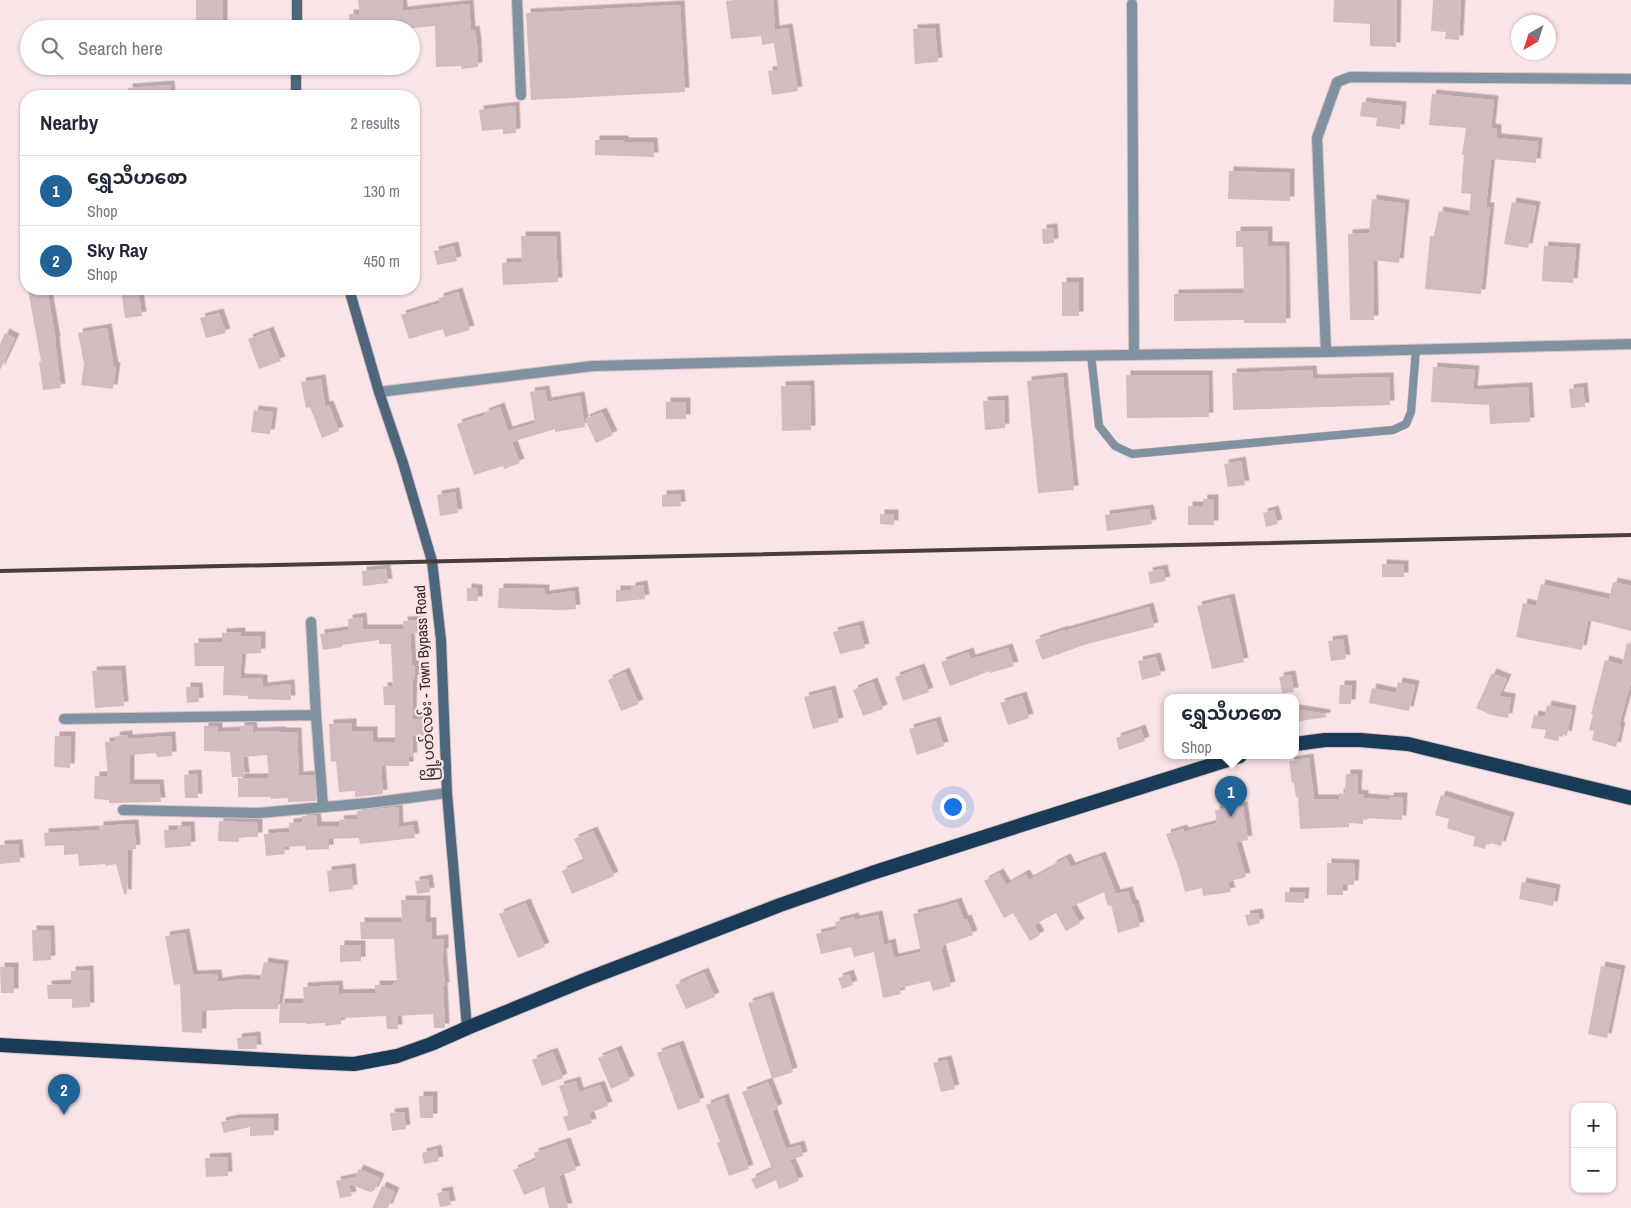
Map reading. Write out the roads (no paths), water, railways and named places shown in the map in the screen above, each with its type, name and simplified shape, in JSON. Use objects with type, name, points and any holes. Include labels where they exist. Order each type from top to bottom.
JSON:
[{"type":"highway","points":[[1299,743],[1325,740],[1360,740],[1408,744],[1631,798]]},
{"type":"highway","points":[[0,1044],[354,1064],[397,1056],[431,1044],[587,979],[780,905],[1040,819],[1230,759]]},
{"type":"main road","points":[[297,0],[297,20]]},
{"type":"main road","points":[[296,75],[296,90]]},
{"type":"main road","name":"မြို့ပတ်လမ်း - Town Bypass Road","points":[[351,295],[378,392],[403,463],[432,561],[441,640],[447,793],[468,1028]]},
{"type":"street","points":[[517,0],[521,95]]},
{"type":"street","points":[[1132,4],[1134,354]]},
{"type":"street","points":[[1326,352],[1317,138],[1337,82],[1350,78],[1631,79]]},
{"type":"street","points":[[378,392],[593,366],[858,359],[1326,352],[1631,344]]},
{"type":"street","points":[[311,622],[323,807]]},
{"type":"street","points":[[64,719],[316,715]]},
{"type":"street","points":[[123,810],[259,813],[447,793]]},
{"type":"lane","points":[[1091,355],[1099,426],[1115,446],[1132,454],[1393,430],[1406,424],[1412,412],[1416,349]]},
{"type":"railway","points":[[0,571],[1631,535]]},
{"type":"place","name":"ရွှေသီဟစော","points":[[1231,817]]},
{"type":"place","name":"Sky Ray","points":[[64,1115]]}]
